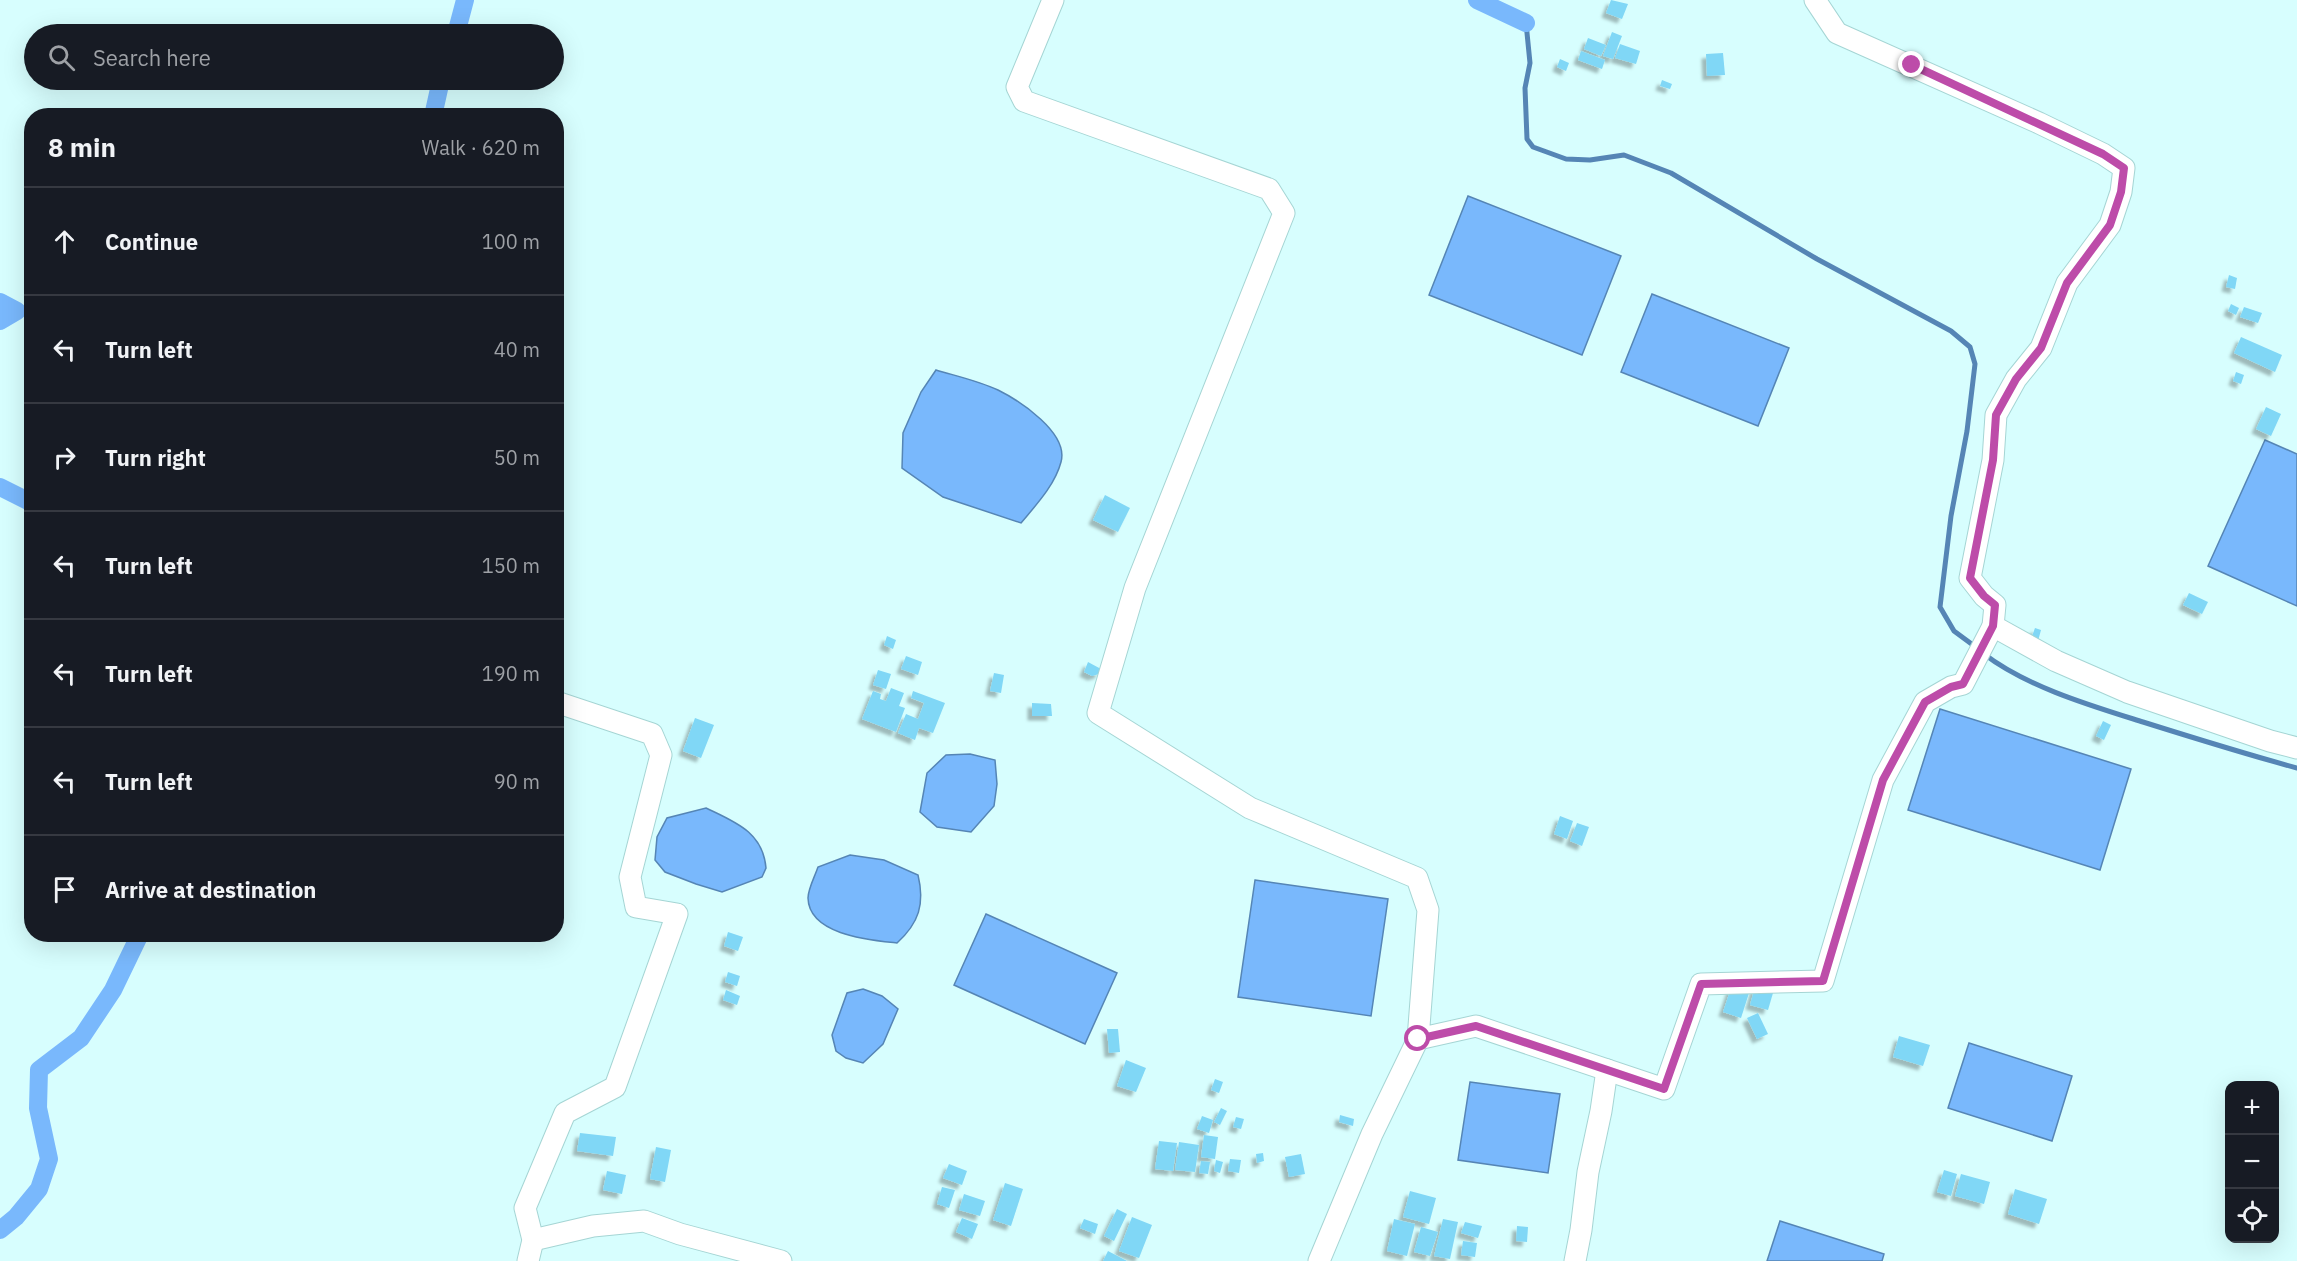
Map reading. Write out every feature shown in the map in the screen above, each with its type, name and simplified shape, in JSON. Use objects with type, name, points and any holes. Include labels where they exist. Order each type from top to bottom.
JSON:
[{"type":"street","points":[[1053,0],[1017,87],[1024,101],[1269,189],[1284,213],[1135,588],[1098,713],[1250,808],[1417,878],[1428,910],[1418,1039],[1372,1134],[1319,1261]]},
{"type":"street","points":[[1418,1039],[1476,1026],[1664,1089],[1701,984],[1823,981],[1883,780],[1925,702],[1951,687],[1963,684],[1989,632],[1995,605],[1984,596],[1970,578],[1993,460],[1996,415],[2016,379],[2041,348],[2067,283],[2110,225],[2121,192],[2124,168],[2103,154],[2039,123],[1837,33],[1815,0]]},
{"type":"street","points":[[1989,632],[2127,692],[2297,748]]},
{"type":"street","points":[[528,1261],[533,1240],[525,1208],[565,1113],[615,1088],[677,914],[636,907],[630,877],[661,755],[652,734],[564,705]]},
{"type":"street","points":[[1575,1261],[1581,1230],[1587,1172],[1601,1111],[1607,1070]]},
{"type":"street","points":[[533,1240],[593,1226],[644,1221],[690,1237],[781,1261]]},
{"type":"water","points":[[1468,196],[1621,256],[1582,355],[1429,295]]},
{"type":"water","points":[[1652,294],[1789,348],[1758,426],[1621,372]]},
{"type":"water","points":[[936,370],[983,384],[1007,395],[1041,419],[1058,440],[1061,462],[1054,479],[1021,523],[943,497],[902,468],[903,433],[921,392]]},
{"type":"water","points":[[2265,440],[2297,454],[2297,606],[2208,566]]},
{"type":"water","points":[[1940,709],[2131,769],[2100,870],[1908,810]]},
{"type":"water","points":[[970,754],[995,760],[997,784],[994,806],[971,832],[937,827],[920,812],[927,773],[946,755]]},
{"type":"water","points":[[706,808],[737,824],[753,837],[764,856],[766,868],[762,877],[722,892],[665,872],[655,860],[657,837],[667,818]]},
{"type":"water","points":[[850,855],[884,860],[918,875],[921,895],[918,912],[911,928],[897,943],[857,937],[829,928],[811,910],[808,894],[818,867]]},
{"type":"water","points":[[1255,880],[1388,899],[1371,1016],[1238,997]]},
{"type":"water","points":[[986,914],[1117,973],[1085,1044],[954,985]]},
{"type":"water","points":[[863,989],[882,996],[898,1009],[883,1044],[863,1063],[846,1058],[836,1051],[832,1035],[847,993]]},
{"type":"water","points":[[1969,1043],[2072,1076],[2052,1141],[1948,1108]]},
{"type":"water","points":[[1470,1082],[1560,1094],[1548,1173],[1458,1160]]},
{"type":"water","points":[[1780,1221],[1884,1254],[1882,1261],[1767,1261]]},
{"type":"building","points":[[1611,0],[1628,4],[1622,19],[1606,13]]},
{"type":"building","points":[[1612,32],[1622,36],[1613,59],[1603,56]]},
{"type":"building","points":[[1588,38],[1606,45],[1601,56],[1584,49]]},
{"type":"building","points":[[1620,44],[1640,51],[1636,64],[1615,58]]},
{"type":"building","points":[[1581,51],[1605,60],[1602,69],[1578,60]]},
{"type":"building","points":[[1723,53],[1725,75],[1707,76],[1706,54]]},
{"type":"building","points":[[1560,59],[1569,63],[1566,71],[1557,67]]},
{"type":"building","points":[[1662,80],[1672,84],[1670,89],[1660,86]]},
{"type":"building","points":[[2229,275],[2237,278],[2235,289],[2226,287]]},
{"type":"building","points":[[2231,304],[2239,308],[2236,315],[2228,311]]},
{"type":"building","points":[[2244,307],[2262,313],[2258,323],[2240,317]]},
{"type":"building","points":[[2241,337],[2282,355],[2275,372],[2234,353]]},
{"type":"building","points":[[2236,372],[2244,375],[2241,384],[2233,381]]},
{"type":"building","points":[[2266,407],[2281,414],[2271,436],[2256,429]]},
{"type":"building","points":[[1105,495],[1130,508],[1118,532],[1093,520]]},
{"type":"building","points":[[2189,593],[2208,602],[2202,614],[2183,605]]},
{"type":"building","points":[[2035,628],[2041,630],[2038,641],[2031,639]]},
{"type":"building","points":[[887,636],[896,640],[893,649],[884,645]]},
{"type":"building","points":[[906,656],[922,662],[918,675],[901,669]]},
{"type":"building","points":[[1088,662],[1101,669],[1099,674],[1092,676],[1084,672]]},
{"type":"building","points":[[878,670],[891,674],[886,689],[873,685]]},
{"type":"building","points":[[994,673],[1004,675],[1001,693],[990,691]]},
{"type":"building","points":[[891,688],[904,693],[899,706],[905,708],[896,732],[862,719],[873,691],[881,694],[880,699],[886,701]]},
{"type":"building","points":[[913,691],[945,703],[933,733],[919,728],[915,740],[898,733],[906,714],[918,719],[924,703],[911,698]]},
{"type":"building","points":[[1032,703],[1051,704],[1052,716],[1032,716]]},
{"type":"building","points":[[695,718],[714,725],[701,758],[683,751]]},
{"type":"building","points":[[2103,721],[2111,725],[2104,740],[2096,736]]},
{"type":"building","points":[[1560,816],[1573,821],[1567,839],[1554,834]]},
{"type":"building","points":[[1577,823],[1589,827],[1582,846],[1570,841]]},
{"type":"building","points":[[728,932],[743,937],[738,951],[724,946]]},
{"type":"building","points":[[728,972],[740,976],[737,986],[725,982]]},
{"type":"building","points":[[1755,987],[1773,993],[1768,1010],[1750,1005]]},
{"type":"building","points":[[1731,988],[1749,993],[1741,1018],[1723,1012]]},
{"type":"building","points":[[726,990],[740,996],[737,1005],[723,1000]]},
{"type":"building","points":[[1758,1013],[1768,1034],[1757,1039],[1747,1018]]},
{"type":"building","points":[[1107,1029],[1118,1029],[1120,1052],[1109,1053]]},
{"type":"building","points":[[1899,1036],[1930,1045],[1923,1066],[1893,1057]]},
{"type":"building","points":[[1126,1060],[1146,1068],[1136,1092],[1117,1086]]},
{"type":"building","points":[[1215,1079],[1223,1082],[1219,1093],[1211,1090]]},
{"type":"building","points":[[1221,1108],[1227,1111],[1220,1125],[1214,1122]]},
{"type":"building","points":[[1340,1115],[1354,1119],[1353,1126],[1339,1122]]},
{"type":"building","points":[[1202,1116],[1213,1120],[1209,1133],[1197,1129]]},
{"type":"building","points":[[1236,1117],[1244,1119],[1241,1129],[1233,1127]]},
{"type":"building","points":[[580,1133],[616,1137],[613,1156],[577,1151]]},
{"type":"building","points":[[1204,1135],[1218,1137],[1215,1159],[1201,1157]]},
{"type":"building","points":[[1159,1141],[1177,1143],[1173,1171],[1155,1169]]},
{"type":"building","points":[[1179,1142],[1199,1145],[1195,1172],[1175,1170]]},
{"type":"building","points":[[656,1147],[671,1150],[665,1182],[650,1179]]},
{"type":"building","points":[[1263,1153],[1264,1161],[1257,1163],[1256,1154]]},
{"type":"building","points":[[1301,1154],[1305,1174],[1289,1177],[1285,1157]]},
{"type":"building","points":[[1230,1159],[1241,1160],[1239,1173],[1228,1171]]},
{"type":"building","points":[[1216,1160],[1223,1162],[1220,1173],[1214,1171]]},
{"type":"building","points":[[1201,1161],[1210,1162],[1208,1174],[1199,1173]]},
{"type":"building","points":[[949,1164],[967,1171],[962,1185],[943,1178]]},
{"type":"building","points":[[1944,1170],[1957,1174],[1951,1196],[1937,1192]]},
{"type":"building","points":[[607,1171],[626,1175],[622,1194],[603,1190]]},
{"type":"building","points":[[1961,1174],[1990,1182],[1984,1204],[1955,1196]]},
{"type":"building","points":[[1005,1183],[1023,1189],[1011,1226],[993,1220]]},
{"type":"building","points":[[942,1187],[955,1190],[949,1208],[937,1204]]},
{"type":"building","points":[[2015,1189],[2047,1199],[2039,1224],[2008,1214]]},
{"type":"building","points":[[1410,1191],[1436,1198],[1429,1224],[1403,1217]]},
{"type":"building","points":[[964,1194],[985,1201],[980,1216],[959,1210]]},
{"type":"building","points":[[1117,1209],[1127,1214],[1114,1241],[1104,1236]]},
{"type":"building","points":[[1132,1217],[1152,1225],[1139,1258],[1119,1251]]},
{"type":"building","points":[[962,1218],[978,1224],[972,1239],[956,1232]]},
{"type":"building","points":[[1084,1219],[1098,1224],[1095,1234],[1080,1228]]},
{"type":"building","points":[[1394,1219],[1415,1224],[1407,1256],[1387,1251]]},
{"type":"building","points":[[1443,1219],[1458,1222],[1450,1259],[1434,1256]]},
{"type":"building","points":[[1465,1222],[1482,1226],[1478,1238],[1461,1233]]},
{"type":"building","points":[[1517,1226],[1528,1227],[1527,1242],[1516,1241]]},
{"type":"building","points":[[1421,1227],[1438,1232],[1430,1256],[1414,1252]]},
{"type":"building","points":[[1463,1241],[1477,1243],[1475,1257],[1461,1255]]},
{"type":"building","points":[[1108,1251],[1127,1261],[1103,1261]]},
{"type":"waterway","points":[[459,24],[465,0]]},
{"type":"waterway","points":[[1477,0],[1526,23]]},
{"type":"waterway","points":[[1526,23],[1530,63],[1525,88],[1527,139],[1533,147],[1566,159],[1590,160],[1624,155],[1671,173],[1817,259],[1951,331],[1970,347],[1975,364],[1967,431],[1951,516],[1940,607],[1954,631],[1977,648]]},
{"type":"waterway","points":[[435,108],[439,90]]},
{"type":"waterway","points":[[0,302],[17,311],[0,321]]},
{"type":"waterway","points":[[0,487],[24,499]]},
{"type":"waterway","points":[[1984,654],[2001,666],[2040,686],[2082,702],[2297,768]]},
{"type":"waterway","points":[[0,1230],[16,1217],[39,1189],[49,1159],[38,1108],[39,1070],[81,1038],[113,990],[136,942]]},
{"type":"route","points":[[1418,1039],[1476,1026],[1664,1089],[1701,984],[1823,981],[1883,780],[1925,702],[1951,687],[1963,684],[1993,626],[1995,605],[1984,596],[1970,578],[1993,460],[1996,415],[2016,379],[2041,348],[2067,283],[2110,225],[2121,192],[2124,168],[2103,154],[1912,65]]}]
